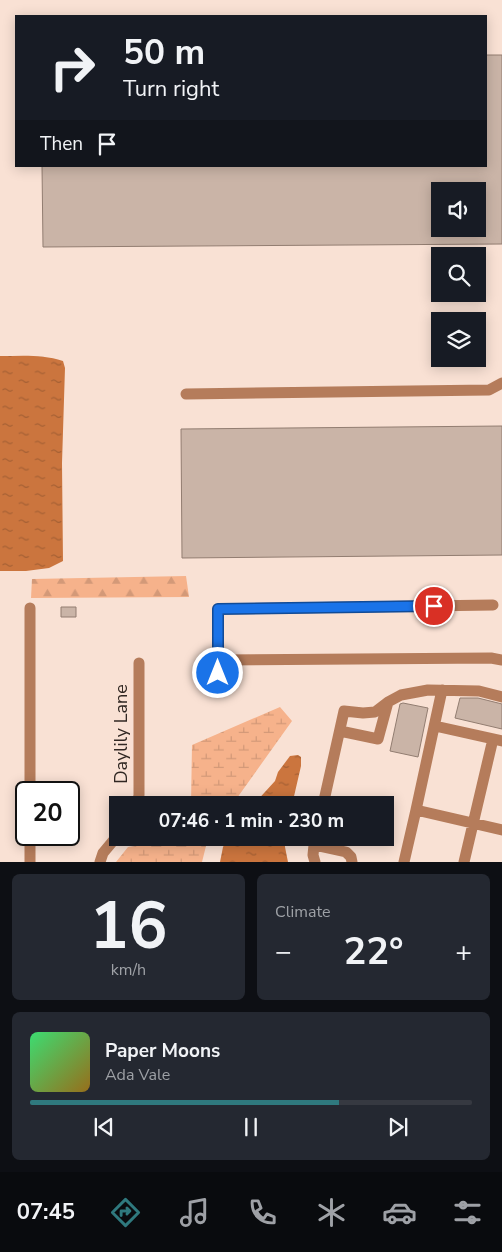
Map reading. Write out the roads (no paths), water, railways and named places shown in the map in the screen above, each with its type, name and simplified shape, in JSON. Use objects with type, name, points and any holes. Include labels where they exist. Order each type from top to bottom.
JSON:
[{"type":"street","points":[[186,394],[489,390],[502,383]]},
{"type":"street","points":[[218,686],[218,609],[493,605]]},
{"type":"street","points":[[30,608],[30,781]]},
{"type":"street","points":[[218,660],[491,658],[502,660]]},
{"type":"street","name":"Daylily Lane","points":[[139,663],[139,796]]},
{"type":"street","points":[[325,796],[344,711],[376,712],[388,702],[401,695],[428,690],[479,691],[502,697]]},
{"type":"street","points":[[404,862],[442,690]]},
{"type":"street","points":[[340,731],[378,739],[388,702]]},
{"type":"street","points":[[435,726],[497,740],[472,823],[464,862]]},
{"type":"street","points":[[416,810],[502,830]]},
{"type":"street","points":[[30,846],[30,862]]},
{"type":"street","points":[[100,862],[103,853],[109,846]]},
{"type":"street","points":[[314,846],[313,855],[315,862]]},
{"type":"street","points":[[329,846],[346,852],[351,857],[352,862]]},
{"type":"water","points":[[0,356],[47,357],[63,361],[65,368],[62,463],[63,561],[49,568],[26,571],[0,571]]},
{"type":"water","points":[[298,755],[301,757],[301,766],[294,796],[261,796],[275,781],[278,772],[290,756]]},
{"type":"water","points":[[285,846],[288,862],[220,862],[223,847]]}]
